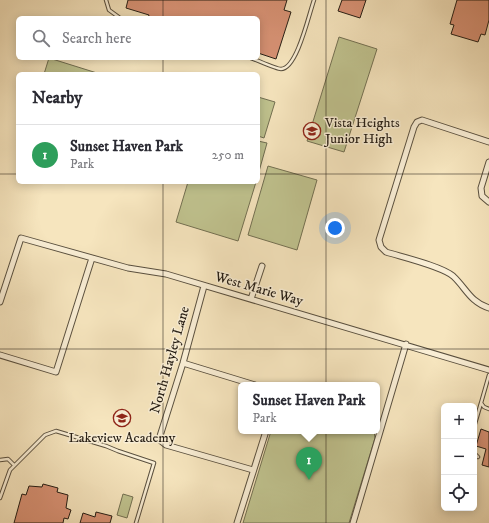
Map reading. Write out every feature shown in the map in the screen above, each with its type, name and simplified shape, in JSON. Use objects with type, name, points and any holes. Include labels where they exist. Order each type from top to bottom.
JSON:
[{"type":"street","points":[[489,142],[422,120],[417,122],[414,127],[379,240],[381,247],[386,252],[444,270],[453,276],[473,300],[489,308]]},
{"type":"street","points":[[489,162],[480,188],[482,196],[489,202]]},
{"type":"street","name":"West Marie Way","points":[[0,302],[21,238],[134,269],[166,274],[406,344],[489,370]]},
{"type":"street","points":[[0,355],[56,372],[92,258]]},
{"type":"street","points":[[250,299],[262,266]]},
{"type":"street","name":"North Hayley Lane","points":[[204,286],[183,363],[160,436],[161,441],[166,445],[253,470]]},
{"type":"street","points":[[380,423],[406,344]]},
{"type":"street","points":[[183,363],[245,382]]},
{"type":"street","points":[[237,523],[265,434]]},
{"type":"street","points":[[353,523],[377,434]]},
{"type":"lane","points":[[106,0],[109,10],[117,16]]},
{"type":"lane","points":[[256,60],[281,69],[289,66],[296,55],[314,0]]},
{"type":"lane","points":[[477,417],[489,375]]},
{"type":"lane","points":[[481,403],[484,407],[489,409]]},
{"type":"lane","points":[[0,498],[7,474],[14,465],[45,435],[56,431],[106,446],[154,463],[136,523]]},
{"type":"lane","points":[[0,460],[8,459],[14,465]]},
{"type":"green space","points":[[339,37],[377,49],[344,152],[307,141]]},
{"type":"green space","points":[[48,60],[55,60],[94,72],[45,72]]},
{"type":"green space","points":[[260,98],[275,102],[264,138],[260,137]]},
{"type":"green space","points":[[260,141],[267,143],[260,168]]},
{"type":"green space","points":[[268,166],[317,180],[297,250],[248,235]]},
{"type":"green space","points":[[187,184],[255,184],[238,241],[176,222]]},
{"type":"green space","points":[[270,434],[374,434],[375,438],[349,523],[243,523]]},
{"type":"green space","points":[[123,494],[133,497],[127,518],[117,515]]},
{"type":"building","points":[[128,0],[287,0],[284,10],[291,12],[276,59],[260,54],[260,16],[149,16],[126,8]]},
{"type":"building","points":[[342,0],[366,0],[360,18],[338,11]]},
{"type":"building","points":[[457,0],[489,0],[489,20],[485,35],[481,34],[478,42],[451,34],[454,25],[450,24]]},
{"type":"building","points":[[481,429],[489,432],[489,467],[482,465],[486,449],[477,446]]},
{"type":"building","points":[[43,484],[58,488],[57,492],[68,495],[66,508],[71,510],[68,519],[64,518],[63,523],[14,523],[22,494],[26,495],[29,486],[42,487]]},
{"type":"building","points":[[96,512],[112,516],[110,523],[80,523],[83,513],[95,517]]},
{"type":"place","name":"Vista Heights Junior High","points":[[312,131]]},
{"type":"place","name":"Lakeview Academy","points":[[122,418]]},
{"type":"place","name":"Sunset Haven Park","points":[[309,480]]}]
